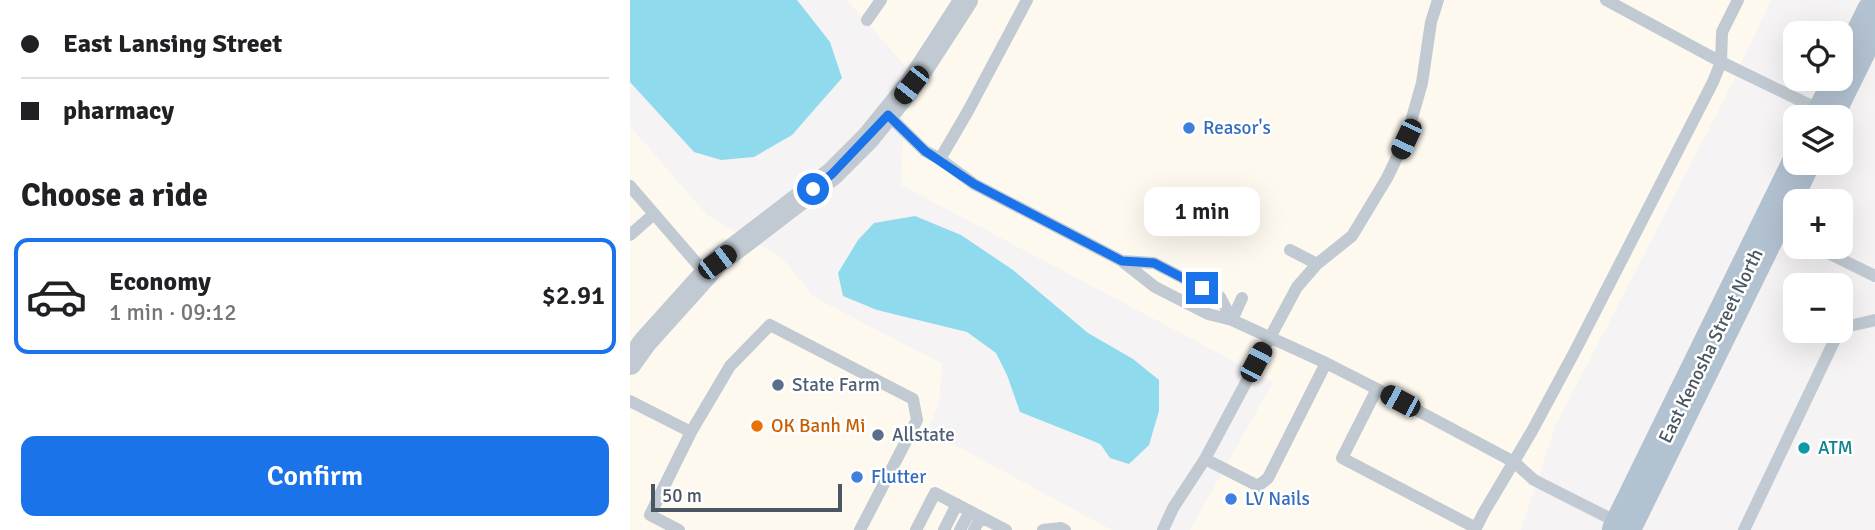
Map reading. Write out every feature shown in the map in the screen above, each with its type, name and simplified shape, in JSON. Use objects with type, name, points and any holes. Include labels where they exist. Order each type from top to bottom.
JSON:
[{"type":"main road","points":[[1830,105],[1871,31]]},
{"type":"main road","name":"East Kenosha Street North","points":[[1622,528],[1783,230]]},
{"type":"street","points":[[630,363],[645,342],[717,262],[832,174],[888,115],[911,85],[966,0]]},
{"type":"lane","points":[[867,20],[881,0]]},
{"type":"lane","points":[[940,159],[1027,0]]},
{"type":"lane","points":[[1163,530],[1205,459],[1297,287],[1317,264],[1352,236],[1387,178],[1406,139],[1422,83],[1431,22],[1438,0]]},
{"type":"lane","points":[[1606,0],[1805,105]]},
{"type":"lane","points":[[1377,389],[1342,458],[1476,529],[1608,288],[1713,82],[1721,62],[1722,32],[1738,0]]},
{"type":"lane","points":[[888,115],[925,151],[974,184],[1122,261],[1155,287],[1208,314],[1231,320],[1377,389],[1514,462],[1534,480],[1622,528]]},
{"type":"lane","points":[[630,186],[706,274]]},
{"type":"lane","points":[[630,235],[654,214]]},
{"type":"lane","points":[[1290,250],[1317,264]]},
{"type":"lane","points":[[1840,259],[1875,276]]},
{"type":"lane","points":[[1122,261],[1154,263],[1220,297],[1231,320]]},
{"type":"lane","points":[[1231,320],[1242,298]]},
{"type":"lane","points":[[1853,326],[1875,320]]},
{"type":"lane","points":[[679,530],[650,514],[691,432],[730,366],[770,325],[913,399],[917,420],[860,530]]},
{"type":"lane","points":[[1744,530],[1833,343]]},
{"type":"lane","points":[[1205,459],[1258,486],[1268,478],[1326,363]]},
{"type":"lane","points":[[630,401],[691,432]]},
{"type":"lane","points":[[916,530],[935,493],[1006,530]]},
{"type":"lane","points":[[944,530],[957,505]]},
{"type":"lane","points":[[960,530],[975,514]]},
{"type":"lane","points":[[974,530],[975,514]]},
{"type":"lane","points":[[1043,530],[1062,529]]},
{"type":"shaded area","points":[[847,0],[1771,0],[1728,92],[1556,425],[1521,530],[1190,530],[1273,382],[901,185],[906,67]]},
{"type":"shaded area","points":[[630,126],[707,215],[782,258],[814,297],[942,364],[939,404],[927,430],[1112,530],[630,530]]},
{"type":"water","points":[[630,0],[797,0],[830,42],[842,78],[792,135],[754,157],[721,160],[694,152],[630,82]]},
{"type":"water","points":[[915,216],[961,235],[1013,270],[1088,333],[1133,359],[1159,380],[1159,411],[1149,445],[1129,464],[1110,458],[1098,443],[1020,412],[996,353],[967,332],[877,310],[843,296],[838,273],[858,240],[874,223]]},
{"type":"place","name":"Reasor's","points":[[1189,128]]},
{"type":"place","name":"State Farm","points":[[778,385]]},
{"type":"place","name":"OK Banh Mi","points":[[757,426]]},
{"type":"place","name":"Allstate","points":[[878,435]]},
{"type":"place","name":"ATM","points":[[1804,448]]},
{"type":"place","name":"Flutter","points":[[857,477]]},
{"type":"place","name":"LV Nails","points":[[1231,499]]},
{"type":"route","points":[[813,189],[832,174],[888,115],[925,151],[974,184],[1122,261],[1154,263],[1202,288]]}]
